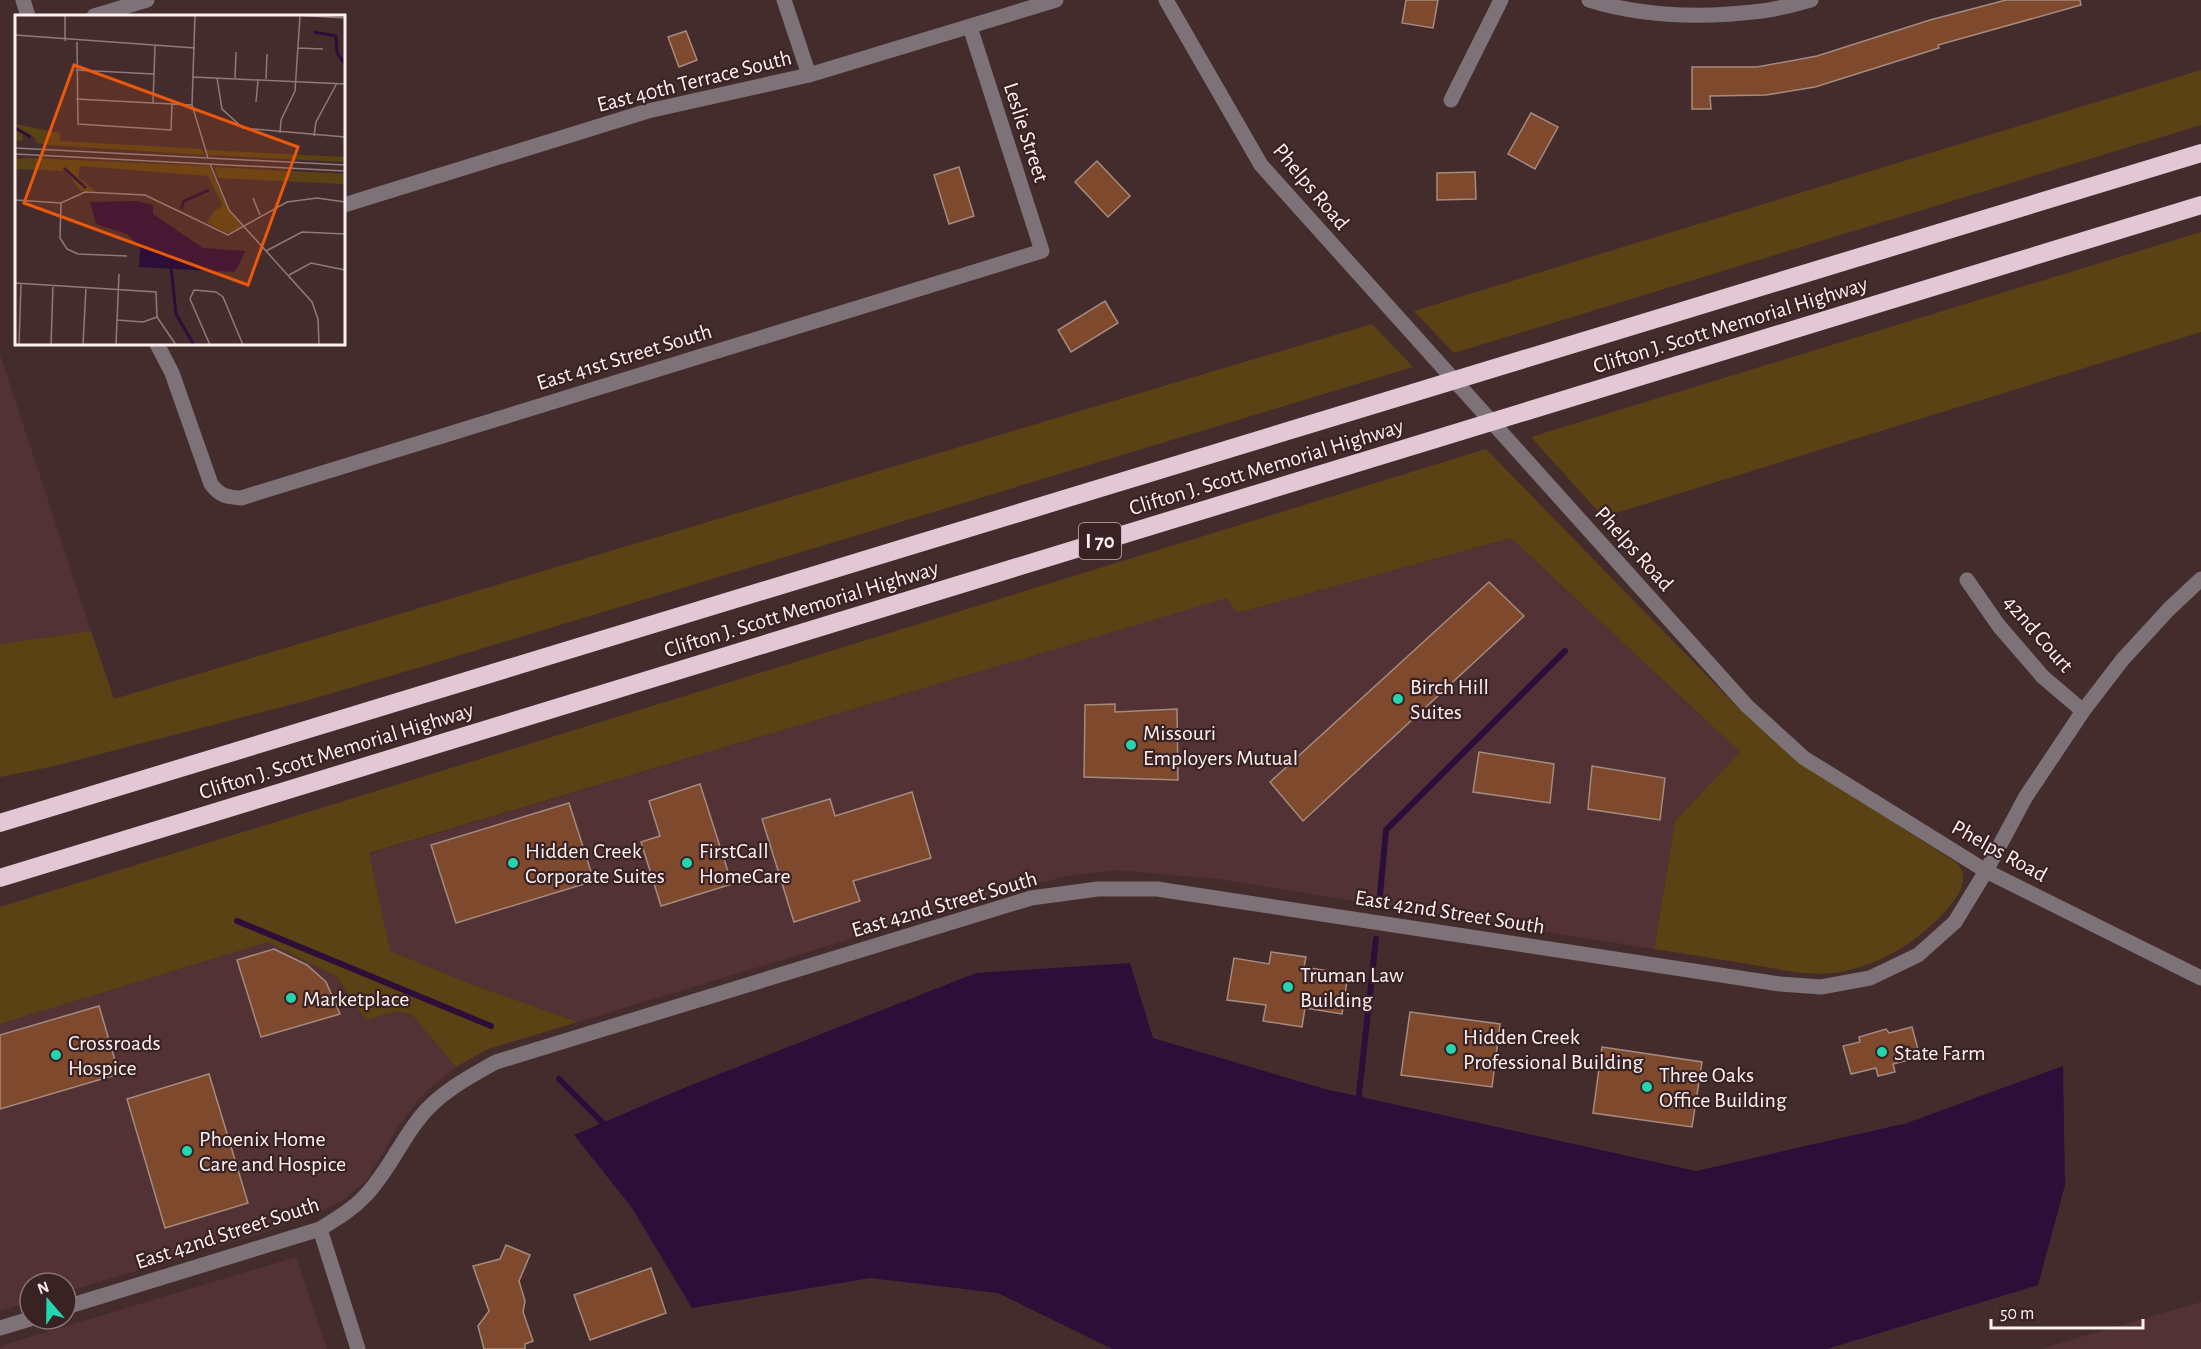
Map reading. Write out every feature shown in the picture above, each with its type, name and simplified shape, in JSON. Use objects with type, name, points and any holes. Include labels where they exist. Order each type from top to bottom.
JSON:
[{"type":"highway","name":"Clifton J. Scott Memorial Highway","points":[[0,823],[2201,153]]},
{"type":"highway","name":"Clifton J. Scott Memorial Highway","points":[[0,878],[2201,205]]},
{"type":"highway","points":[[0,810],[82,798]]},
{"type":"street","points":[[23,0],[28,15]]},
{"type":"street","points":[[97,15],[147,0]]},
{"type":"street","points":[[784,0],[808,75]]},
{"type":"street","name":"East 40th Terrace South","points":[[345,205],[648,111],[808,75],[1056,0]]},
{"type":"street","name":"Phelps Road","points":[[1166,0],[1261,165],[1747,706],[1804,758],[1986,871],[2201,978]]},
{"type":"street","points":[[1451,100],[1501,0]]},
{"type":"street","points":[[1589,0],[1661,13],[1708,15],[1764,11],[1811,0]]},
{"type":"street","name":"Leslie Street","points":[[970,27],[1042,251]]},
{"type":"street","name":"East 41st Street South","points":[[158,345],[172,373],[211,484],[219,494],[241,498],[1042,251]]},
{"type":"street","name":"East 42nd Street South","points":[[78,1303],[320,1229],[345,1214],[367,1195],[419,1118],[433,1104],[466,1079],[496,1062],[1030,898],[1098,889],[1157,889],[1780,984],[1821,987],[1870,978],[1917,955],[1955,922],[1986,871],[2025,798],[2083,711],[2123,659],[2169,609],[2201,579]]},
{"type":"street","name":"42nd Court","points":[[1967,580],[1999,626],[2043,677],[2083,711]]},
{"type":"street","points":[[320,1229],[358,1349]]},
{"type":"street","points":[[0,1328],[18,1322]]},
{"type":"shaded area","points":[[2201,70],[2201,125],[1454,353],[1414,311]]},
{"type":"shaded area","points":[[2201,232],[2201,332],[1603,517],[1531,437]]},
{"type":"shaded area","points":[[1372,324],[1413,367],[305,701],[50,767],[0,777],[0,644],[91,631],[114,699]]},
{"type":"shaded area","points":[[0,354],[91,631],[0,644]]},
{"type":"shaded area","points":[[1486,449],[1746,716],[1820,775],[1957,863],[1963,874],[1960,891],[1935,922],[1884,958],[1865,966],[1825,974],[1797,972],[1654,949],[1675,821],[1740,752],[1511,538],[1237,613],[1227,598],[369,853],[390,951],[473,985],[578,1022],[488,1049],[456,1067],[412,1015],[397,1011],[366,1020],[336,976],[268,942],[0,1024],[0,907]]},
{"type":"shaded area","points":[[1511,538],[1740,752],[1675,821],[1654,949],[1218,879],[1116,870],[1072,875],[1018,888],[578,1022],[473,985],[389,951],[368,854],[1228,597],[1237,613]]},
{"type":"shaded area","points":[[268,942],[336,976],[366,1020],[397,1011],[412,1015],[456,1067],[418,1100],[398,1127],[367,1180],[342,1201],[317,1213],[253,1236],[78,1288],[78,1271],[18,1271],[18,1306],[0,1311],[0,1024]]},
{"type":"shaded area","points":[[1130,963],[1153,1038],[1325,1089],[1696,1171],[1907,1123],[2063,1066],[2065,1185],[2038,1285],[1827,1349],[1112,1349],[998,1293],[870,1278],[692,1308],[632,1208],[574,1135],[679,1090],[976,973]]},
{"type":"shaded area","points":[[296,1257],[327,1349],[0,1349],[0,1346],[50,1331],[78,1331],[78,1323]]},
{"type":"shaded area","points":[[2201,1302],[2201,1349],[2040,1349]]},
{"type":"building","points":[[1406,0],[1438,0],[1433,28],[1402,23]]},
{"type":"building","points":[[2006,0],[2080,0],[2081,5],[1938,45],[1939,48],[1815,87],[1766,95],[1710,96],[1711,109],[1692,109],[1692,67],[1757,67],[1817,56],[1930,20]]},
{"type":"building","points":[[686,31],[697,60],[679,67],[668,37]]},
{"type":"building","points":[[1531,113],[1558,127],[1535,169],[1508,154]]},
{"type":"building","points":[[1097,161],[1130,196],[1108,217],[1075,182]]},
{"type":"building","points":[[959,167],[974,216],[949,224],[934,175]]},
{"type":"building","points":[[1475,172],[1476,199],[1437,200],[1437,173]]},
{"type":"building","points":[[1105,301],[1118,323],[1071,352],[1058,330]]},
{"type":"building","name":"Birch Hill Suites","points":[[1489,582],[1524,616],[1303,821],[1270,782]]},
{"type":"building","name":"Missouri Employers Mutual","points":[[1115,704],[1115,712],[1177,709],[1178,780],[1084,777],[1085,705]]},
{"type":"building","points":[[1479,752],[1554,764],[1550,803],[1473,792]]},
{"type":"building","points":[[1592,766],[1665,778],[1660,820],[1588,809]]},
{"type":"building","name":"FirstCall HomeCare","points":[[700,784],[732,884],[661,906],[641,842],[660,836],[649,801]]},
{"type":"building","points":[[912,792],[931,858],[853,881],[860,901],[794,922],[762,819],[830,799],[835,816]]},
{"type":"building","name":"Hidden Creek Corporate Suites","points":[[569,803],[594,881],[456,923],[431,845]]},
{"type":"building","name":"Marketplace","points":[[274,949],[307,965],[326,982],[340,1014],[261,1037],[237,960]]},
{"type":"building","name":"Truman Law Building","points":[[1271,952],[1306,957],[1304,967],[1348,974],[1342,1014],[1305,1008],[1302,1027],[1263,1021],[1266,1005],[1227,1000],[1234,958],[1269,964]]},
{"type":"building","name":"Crossroads Hospice","points":[[99,1006],[119,1074],[0,1109],[0,1035]]},
{"type":"building","name":"Hidden Creek Professional Building","points":[[1410,1012],[1500,1024],[1492,1087],[1401,1075]]},
{"type":"building","name":"State Farm","points":[[1912,1027],[1920,1057],[1893,1064],[1895,1072],[1878,1076],[1876,1068],[1851,1074],[1843,1046],[1860,1042],[1859,1037],[1886,1029],[1889,1033]]},
{"type":"building","name":"Three Oaks Office Building","points":[[1602,1047],[1702,1062],[1692,1127],[1593,1113]]},
{"type":"building","name":"Phoenix Home Care and Hospice","points":[[209,1074],[248,1203],[165,1228],[127,1099]]},
{"type":"building","points":[[506,1245],[530,1255],[519,1281],[525,1301],[523,1312],[533,1341],[525,1344],[525,1349],[484,1349],[478,1326],[489,1311],[473,1266],[500,1259]]},
{"type":"building","points":[[651,1268],[666,1313],[590,1340],[574,1295]]},
{"type":"waterway","points":[[1379,906],[1386,830],[1565,651]]},
{"type":"waterway","points":[[237,921],[491,1026]]},
{"type":"waterway","points":[[1358,1103],[1376,939]]},
{"type":"waterway","points":[[559,1079],[607,1127]]},
{"type":"place","name":"Birch Hill Suites","points":[[1398,699]]},
{"type":"place","name":"Missouri Employers Mutual","points":[[1131,745]]},
{"type":"place","name":"Hidden Creek Corporate Suites","points":[[513,863]]},
{"type":"place","name":"FirstCall HomeCare","points":[[687,863]]},
{"type":"place","name":"Truman Law Building","points":[[1288,987]]},
{"type":"place","name":"Marketplace","points":[[291,998]]},
{"type":"place","name":"Hidden Creek Professional Building","points":[[1451,1049]]},
{"type":"place","name":"State Farm","points":[[1882,1052]]},
{"type":"place","name":"Crossroads Hospice","points":[[56,1055]]},
{"type":"place","name":"Three Oaks Office Building","points":[[1647,1087]]},
{"type":"place","name":"Phoenix Home Care and Hospice","points":[[187,1151]]}]
